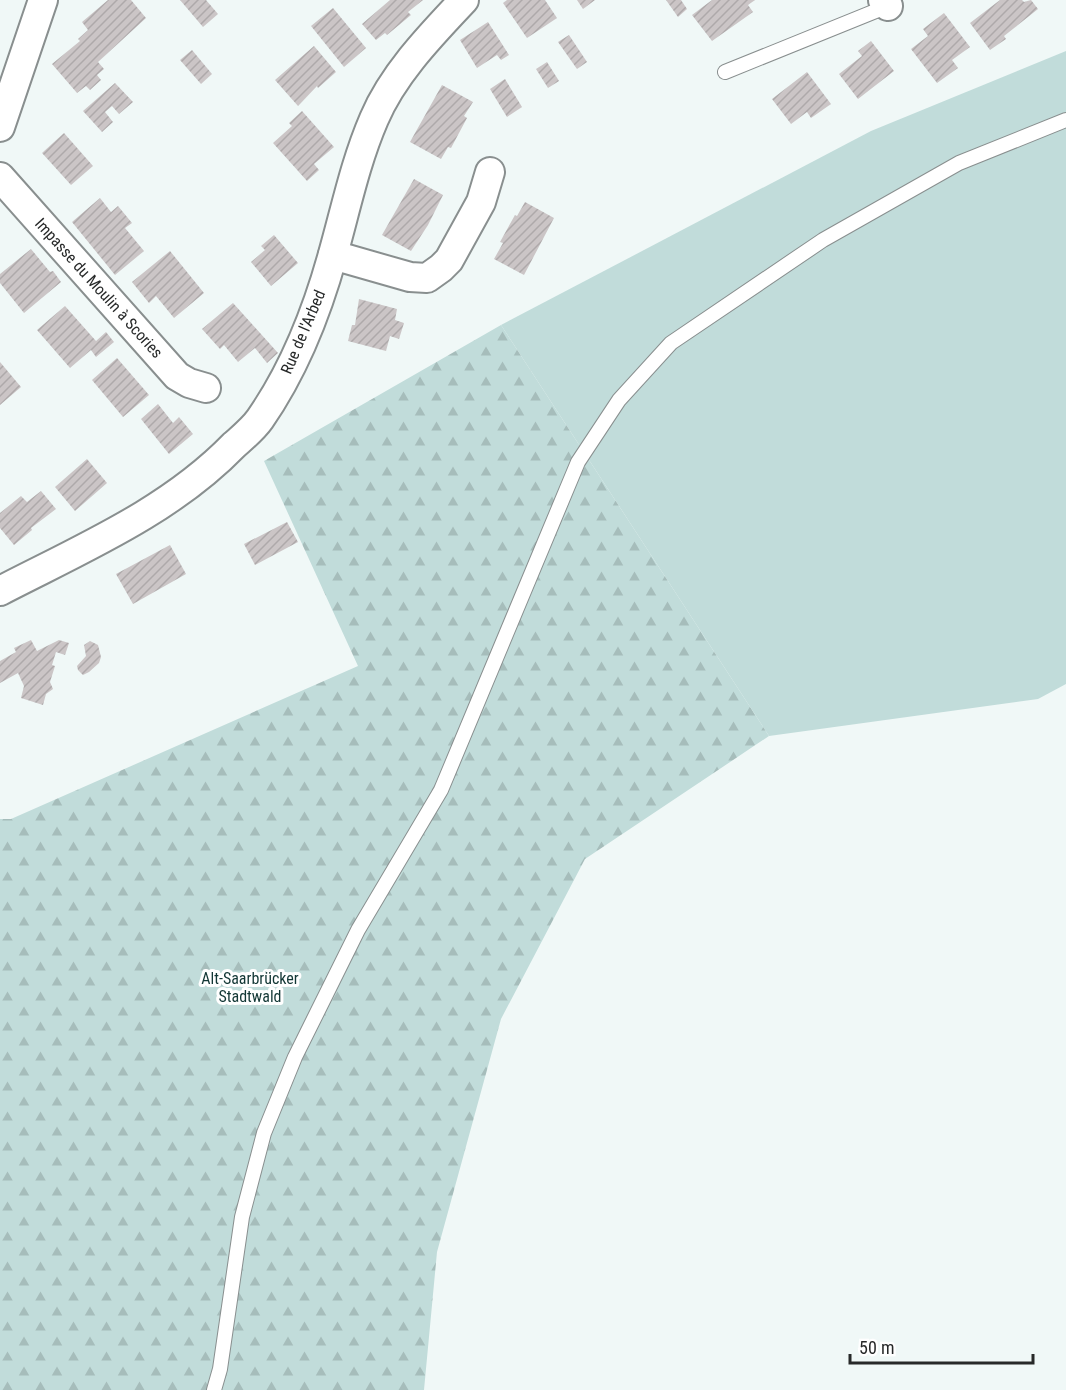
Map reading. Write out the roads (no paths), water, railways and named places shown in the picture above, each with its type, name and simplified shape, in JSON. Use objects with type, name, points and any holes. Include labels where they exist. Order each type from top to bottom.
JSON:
[{"type":"street","points":[[0,127],[43,0]]},
{"type":"street","name":"Rue de l'Arbed","points":[[0,591],[142,518],[215,465],[258,421],[290,369],[312,319],[333,255],[352,177],[374,118],[393,83],[464,0]]},
{"type":"street","points":[[333,255],[419,279],[434,274],[449,260],[481,202],[490,172]]},
{"type":"street","name":"Impasse du Moulin à Scories","points":[[0,177],[177,376],[189,383],[206,388]]},
{"type":"lane","points":[[725,72],[886,3]]},
{"type":"lane","points":[[214,1390],[220,1369],[242,1217],[264,1132],[295,1057],[358,930],[441,790],[578,462],[613,409],[671,343],[823,240],[959,163],[1066,120]]},
{"type":"park label","name":"Alt-Saarbrücker Stadtwald","points":[[250,987]]}]
